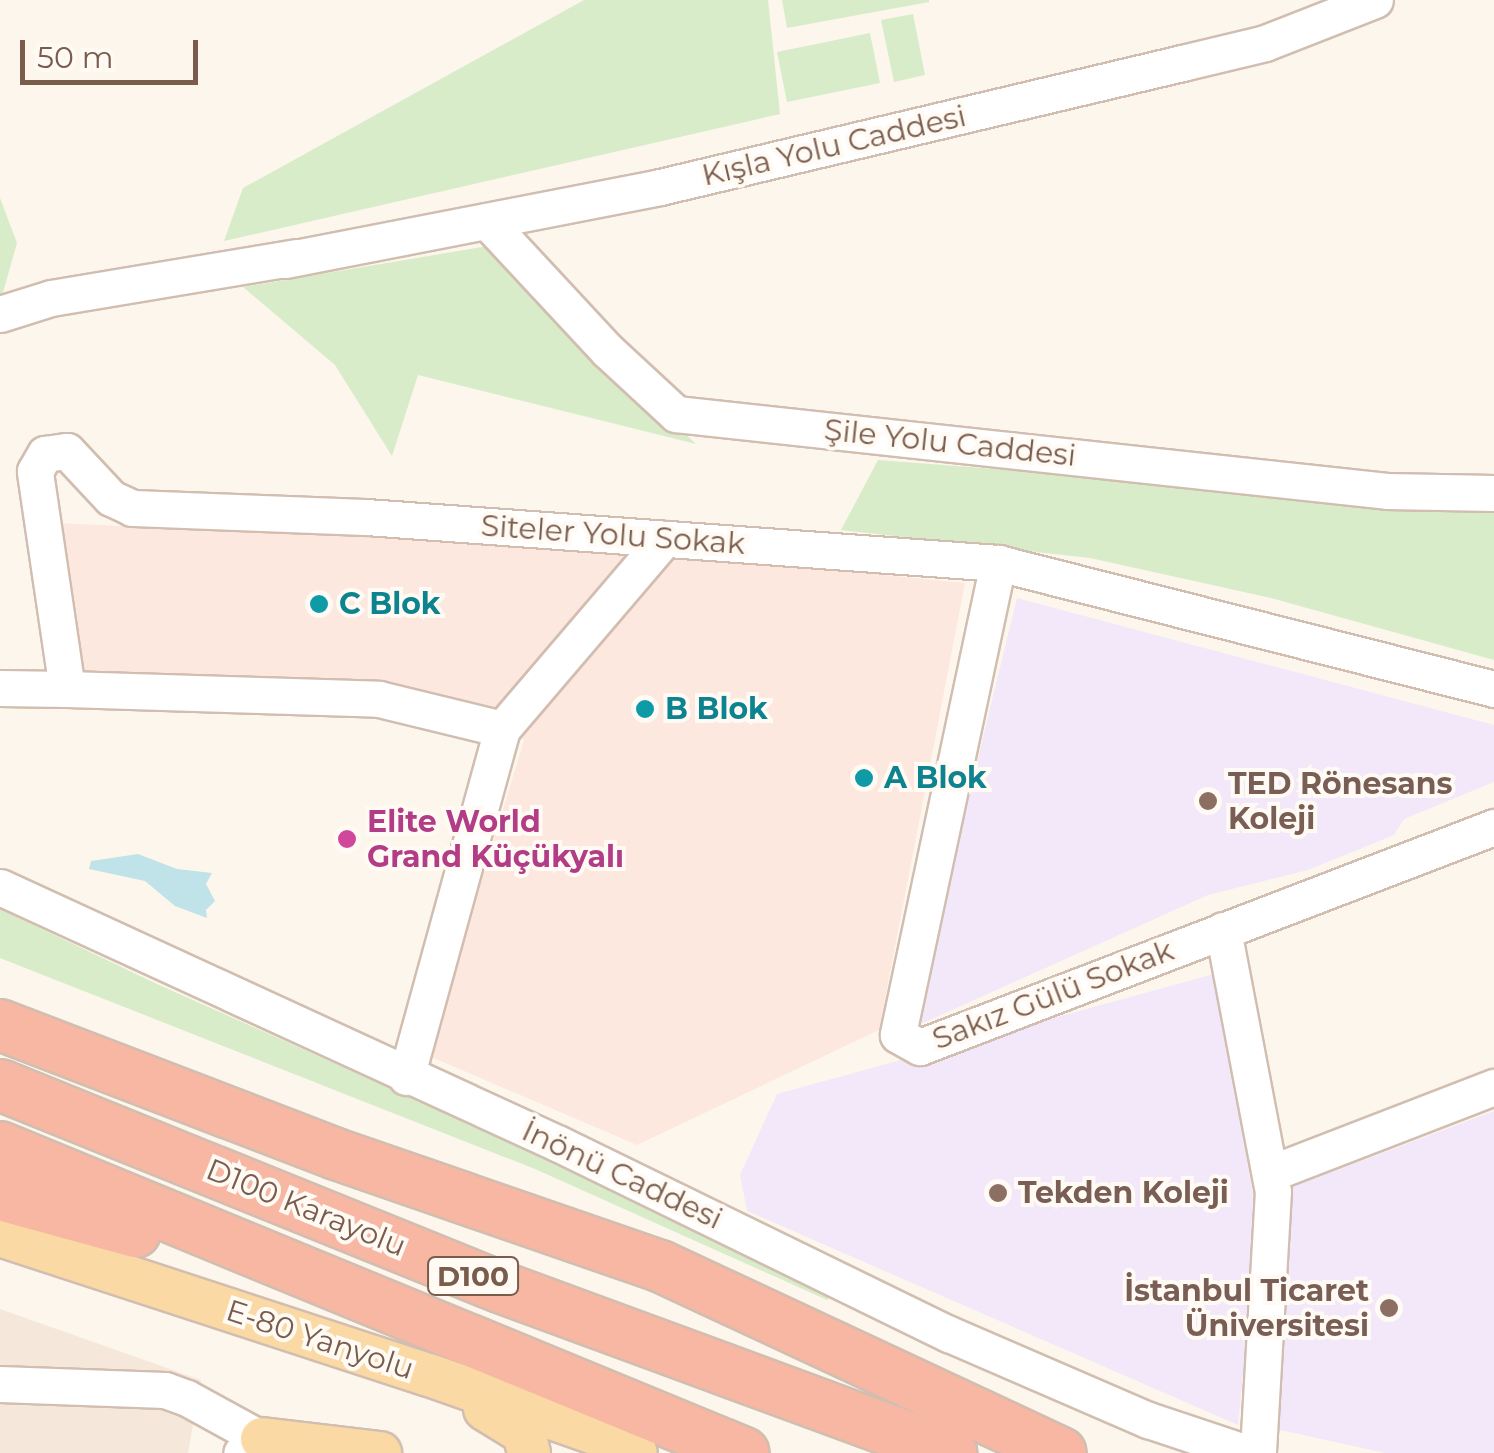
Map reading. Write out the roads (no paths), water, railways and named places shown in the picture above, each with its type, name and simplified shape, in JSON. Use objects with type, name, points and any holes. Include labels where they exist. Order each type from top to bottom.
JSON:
[{"type":"highway","points":[[0,1026],[336,1154],[660,1266],[1061,1453]]},
{"type":"highway","name":"D100 Karayolu","points":[[0,1084],[500,1287],[951,1453]]},
{"type":"highway","name":"D100 Karayolu","points":[[0,1147],[744,1453]]},
{"type":"highway","points":[[0,1195],[355,1293]]},
{"type":"main road","name":"E-80 Yanyolu","points":[[0,1235],[429,1375],[600,1435],[636,1453]]},
{"type":"main road","points":[[429,1375],[524,1433],[529,1453]]},
{"type":"main road","points":[[252,1446],[380,1453]]},
{"type":"street","name":"Kışla Yolu Caddesi","points":[[0,314],[50,298],[291,258],[660,187],[1232,52],[1376,0]]},
{"type":"street","name":"Şile Yolu Caddesi","points":[[487,220],[608,350],[676,414],[1387,491],[1494,493]]},
{"type":"street","name":"Siteler Yolu Sokak","points":[[67,689],[35,471],[44,454],[67,451],[111,498],[132,508],[366,517],[998,562],[1494,690]]},
{"type":"street","points":[[406,1077],[502,729],[664,539]]},
{"type":"street","name":"Sakız Gülü Sokak","points":[[998,562],[898,1036],[920,1047],[1494,827]]},
{"type":"street","points":[[0,688],[379,698],[502,729]]},
{"type":"street","name":"İnönü Caddesi","points":[[0,887],[406,1077],[560,1144],[949,1334],[1148,1420],[1247,1453]]},
{"type":"street","points":[[1223,930],[1271,1173],[1258,1453]]},
{"type":"street","points":[[1271,1173],[1494,1087]]},
{"type":"street","points":[[0,1384],[165,1390],[187,1398],[252,1446]]},
{"type":"water","points":[[138,854],[177,869],[212,873],[206,884],[215,901],[206,910],[207,918],[175,906],[145,881],[89,869],[91,861]]},
{"type":"place","name":"C Blok","points":[[319,604]]},
{"type":"place","name":"B Blok","points":[[645,709]]},
{"type":"place","name":"A Blok","points":[[864,778]]},
{"type":"place","name":"TED Rönesans Koleji","points":[[1208,801]]},
{"type":"place","name":"Elite World Grand Küçükyalı","points":[[347,839]]},
{"type":"place","name":"Tekden Koleji","points":[[998,1193]]},
{"type":"place","name":"İstanbul Ticaret Üniversitesi","points":[[1389,1308]]}]
